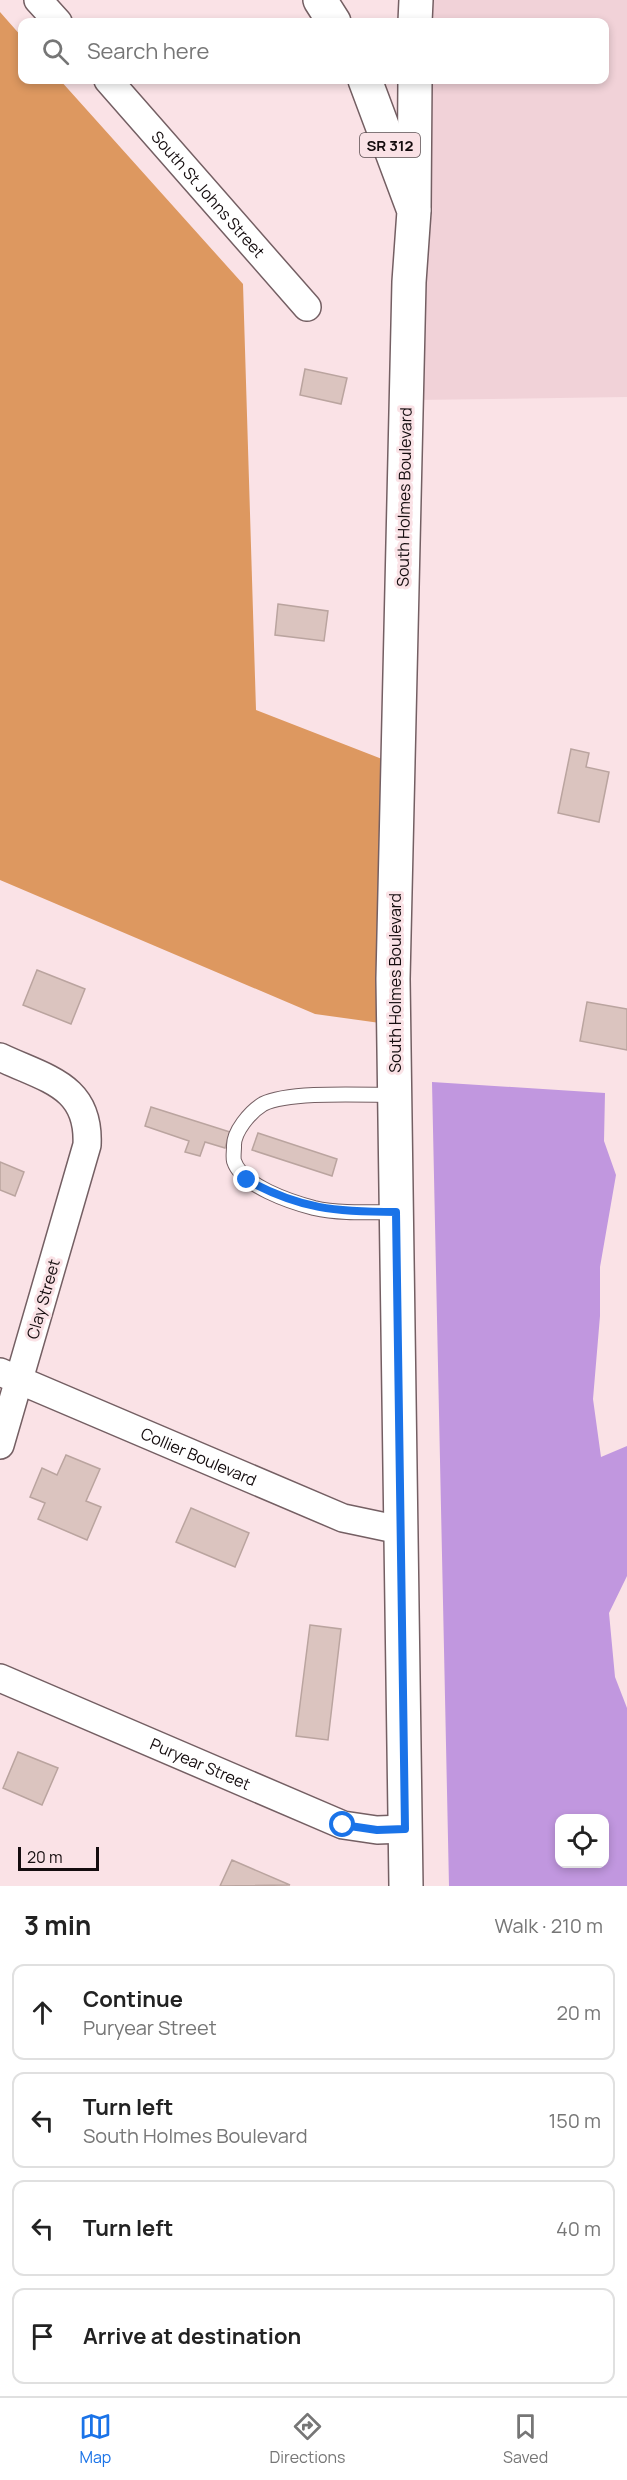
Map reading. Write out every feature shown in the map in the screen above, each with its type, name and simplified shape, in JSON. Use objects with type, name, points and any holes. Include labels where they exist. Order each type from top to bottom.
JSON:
[{"type":"main road","points":[[416,0],[416,18]]},
{"type":"main road","name":"SR 312","points":[[366,84],[414,211]]},
{"type":"main road","name":"South Holmes Boulevard","points":[[406,1886],[393,979],[409,282],[414,211],[415,84]]},
{"type":"street","points":[[38,0],[54,18]]},
{"type":"street","name":"South St Johns Street","points":[[111,84],[307,308]]},
{"type":"street","name":"Clay Street","points":[[0,1057],[69,1091],[81,1105],[88,1125],[87,1145],[10,1377],[0,1445]]},
{"type":"street","name":"Collier Boulevard","points":[[10,1377],[344,1518],[400,1530]]},
{"type":"street","name":"Puryear Street","points":[[0,1678],[343,1825],[377,1830],[405,1829]]},
{"type":"lane","points":[[394,1095],[290,1097],[273,1101],[264,1104],[249,1115],[233,1140],[234,1161],[247,1180],[272,1193],[315,1208],[396,1212]]},
{"type":"shaded area","points":[[421,0],[627,0],[627,397],[415,400],[420,84],[609,84],[609,18],[420,18]]},
{"type":"shaded area","points":[[0,12],[18,32],[18,84],[64,84],[243,284],[256,710],[382,759],[380,1023],[315,1014],[0,880]]},
{"type":"shaded area","points":[[432,1082],[605,1093],[604,1141],[616,1175],[600,1267],[600,1316],[593,1399],[601,1457],[627,1446],[627,1576],[609,1613],[615,1677],[627,1708],[627,1886],[449,1886]]},
{"type":"building","points":[[305,369],[347,378],[341,404],[300,395]]},
{"type":"building","points":[[278,604],[328,611],[324,641],[275,635]]},
{"type":"building","points":[[571,749],[589,753],[586,767],[609,772],[599,822],[558,813]]},
{"type":"building","points":[[37,970],[85,989],[71,1024],[23,1005]]},
{"type":"building","points":[[587,1002],[627,1009],[627,1050],[580,1041]]},
{"type":"building","points":[[151,1107],[230,1132],[225,1148],[205,1142],[200,1156],[185,1152],[189,1141],[145,1126]]},
{"type":"building","points":[[258,1133],[337,1159],[332,1176],[252,1150]]},
{"type":"building","points":[[0,1162],[24,1172],[15,1196],[0,1190]]},
{"type":"building","points":[[66,1455],[100,1469],[86,1501],[101,1507],[87,1540],[38,1519],[45,1503],[30,1497],[42,1468],[57,1475]]},
{"type":"building","points":[[191,1508],[249,1533],[235,1567],[176,1542]]},
{"type":"building","points":[[310,1625],[341,1629],[328,1740],[296,1736]]},
{"type":"building","points":[[18,1752],[58,1768],[42,1805],[3,1788]]},
{"type":"building","points":[[232,1860],[290,1885],[220,1886]]},
{"type":"route","points":[[247,1180],[272,1193],[315,1208],[396,1212],[405,1829],[377,1830],[343,1825]]}]
